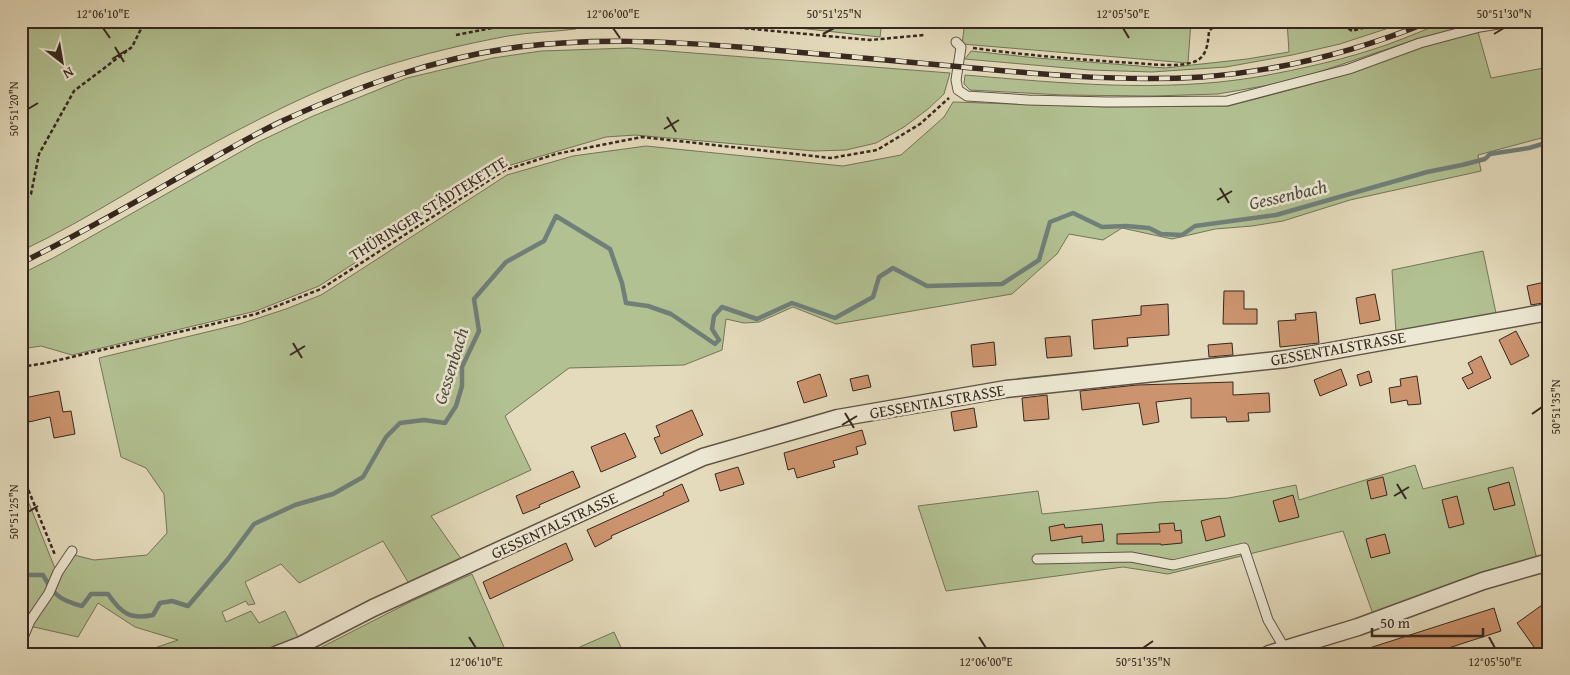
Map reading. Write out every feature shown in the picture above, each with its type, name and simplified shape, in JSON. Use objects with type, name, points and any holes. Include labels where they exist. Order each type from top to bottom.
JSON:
[{"type":"street","name":"GESSENTALSTRASSE","points":[[278,654],[301,645],[373,608],[703,457],[838,418],[1006,389],[1286,358],[1549,312]]},
{"type":"street","points":[[1269,654],[1358,627],[1483,581],[1549,562]]},
{"type":"lane","points":[[959,44],[956,80],[958,90],[967,96],[1108,102],[1228,101],[1349,69],[1420,43],[1480,27],[1517,21]]},
{"type":"lane","points":[[1037,560],[1131,557],[1174,566],[1244,548],[1268,620],[1285,649]]},
{"type":"lane","points":[[21,642],[30,621],[49,593],[56,576],[72,551]]},
{"type":"path","points":[[21,203],[31,194],[39,154],[74,91],[132,47],[145,21]]},
{"type":"path","points":[[456,35],[528,21]]},
{"type":"path","points":[[667,21],[870,40],[924,35]]},
{"type":"path","points":[[959,44],[1036,56],[1166,65],[1196,61],[1204,54],[1208,45],[1209,32],[1220,21]]},
{"type":"path","points":[[1338,21],[1352,31],[1387,21]]},
{"type":"path","name":"THÜRINGER STÄDTEKETTE","points":[[21,367],[55,361],[256,314],[321,288],[505,170],[556,154],[642,137],[831,158],[877,150],[920,124],[958,90]]},
{"type":"path","points":[[21,472],[61,568]]},
{"type":"green space","points":[[21,21],[579,21],[576,29],[516,35],[460,46],[397,62],[342,81],[281,108],[223,138],[73,224],[21,251]]},
{"type":"green space","points":[[735,21],[882,21],[880,37]]},
{"type":"green space","points":[[965,21],[1191,21],[1188,63],[962,44]]},
{"type":"green space","points":[[1287,21],[1410,21],[1340,44],[1226,67],[1152,72],[1090,70],[965,59],[971,51],[1165,68],[1247,59],[1289,52]]},
{"type":"green space","points":[[1446,21],[1480,21],[1480,23],[1420,38],[1313,74],[1275,84],[1218,94],[1152,96],[1063,95],[970,90],[964,84],[965,75],[1111,85],[1148,86],[1221,82],[1274,74],[1340,59],[1389,44]]},
{"type":"green space","points":[[1478,32],[1491,78],[1549,67],[1549,136],[1478,155],[1481,171],[1350,200],[1283,221],[1215,229],[1172,239],[1122,228],[1103,240],[1069,234],[1057,254],[1012,294],[836,324],[793,307],[759,322],[744,323],[726,319],[722,350],[684,365],[569,368],[505,416],[531,470],[431,516],[462,560],[410,585],[383,541],[299,583],[281,564],[245,582],[255,604],[248,605],[246,601],[222,612],[226,622],[251,611],[259,623],[285,611],[298,637],[252,654],[137,654],[178,640],[135,627],[98,603],[78,637],[25,625],[21,630],[21,483],[56,571],[74,555],[94,560],[147,555],[167,533],[164,494],[146,468],[121,457],[99,358],[240,324],[321,295],[507,175],[573,156],[646,146],[843,166],[901,155],[944,117],[953,102],[1106,107],[1229,106],[1308,85],[1422,46]]},
{"type":"green space","points":[[629,48],[950,73],[944,94],[904,127],[876,143],[846,150],[814,151],[635,135],[606,137],[504,167],[319,286],[256,311],[72,355],[41,346],[21,349],[21,274],[55,257],[256,143],[313,116],[407,78],[493,58],[541,51]]},
{"type":"green space","points":[[1483,251],[1497,318],[1396,333],[1392,270]]},
{"type":"green space","points":[[1415,465],[1423,489],[1513,467],[1537,559],[1373,614],[1343,531],[1168,574],[1123,567],[946,591],[918,506],[1038,491],[1042,514],[1160,502],[1229,498],[1296,485],[1299,500]]},
{"type":"green space","points":[[472,574],[507,654],[322,654],[320,648],[412,601]]},
{"type":"green space","points":[[614,632],[624,654],[564,654]]},
{"type":"building","points":[[1549,281],[1549,302],[1531,305],[1527,286]]},
{"type":"building","points":[[1224,291],[1244,291],[1244,309],[1257,309],[1257,324],[1223,324]]},
{"type":"building","points":[[1375,294],[1380,320],[1360,324],[1356,298]]},
{"type":"building","points":[[1168,304],[1169,335],[1127,338],[1128,346],[1094,349],[1092,320],[1141,315],[1141,306]]},
{"type":"building","points":[[1316,312],[1319,343],[1280,347],[1278,321],[1296,320],[1295,314]]},
{"type":"building","points":[[1516,331],[1529,356],[1511,365],[1499,340]]},
{"type":"building","points":[[1070,336],[1072,356],[1047,358],[1045,338]]},
{"type":"building","points":[[994,342],[996,365],[973,367],[971,345]]},
{"type":"building","points":[[1232,343],[1233,355],[1209,357],[1208,345]]},
{"type":"building","points":[[1481,356],[1491,378],[1468,389],[1462,378],[1473,373],[1468,363]]},
{"type":"building","points":[[1341,369],[1347,385],[1320,396],[1314,380]]},
{"type":"building","points":[[1369,371],[1372,382],[1360,386],[1357,375]]},
{"type":"building","points":[[820,374],[827,396],[804,403],[797,382]]},
{"type":"building","points":[[868,375],[871,387],[853,391],[850,379]]},
{"type":"building","points":[[1417,376],[1421,404],[1408,405],[1407,400],[1391,403],[1389,388],[1401,386],[1400,379]]},
{"type":"building","points":[[1233,382],[1233,395],[1269,393],[1270,412],[1248,413],[1249,421],[1227,422],[1226,417],[1191,418],[1191,398],[1156,402],[1159,422],[1143,425],[1139,403],[1082,410],[1080,391],[1137,385]]},
{"type":"building","points":[[59,391],[63,412],[71,411],[75,434],[54,438],[50,417],[29,422],[24,398]]},
{"type":"building","points":[[1047,395],[1049,419],[1024,421],[1022,398]]},
{"type":"building","points":[[974,408],[977,427],[954,431],[951,412]]},
{"type":"building","points":[[692,410],[703,435],[661,454],[654,438],[660,436],[656,426]]},
{"type":"building","points":[[862,430],[866,444],[856,447],[858,454],[833,461],[835,467],[797,478],[794,468],[788,470],[784,453]]},
{"type":"building","points":[[625,433],[636,457],[601,472],[591,447]]},
{"type":"building","points":[[738,467],[744,484],[720,491],[715,474]]},
{"type":"building","points":[[573,471],[580,487],[523,514],[516,496]]},
{"type":"building","points":[[1383,477],[1387,495],[1371,499],[1367,481]]},
{"type":"building","points":[[1509,482],[1515,505],[1494,510],[1488,488]]},
{"type":"building","points":[[682,484],[689,501],[611,536],[612,538],[595,547],[587,530],[664,495],[663,493]]},
{"type":"building","points":[[1293,495],[1299,517],[1279,522],[1273,501]]},
{"type":"building","points":[[1457,496],[1464,524],[1449,528],[1442,500]]},
{"type":"building","points":[[1220,516],[1225,536],[1206,541],[1201,521]]},
{"type":"building","points":[[1174,523],[1175,531],[1181,530],[1182,543],[1161,545],[1117,544],[1117,534],[1160,532],[1159,524]]},
{"type":"building","points":[[1064,524],[1065,528],[1102,524],[1104,541],[1082,543],[1082,536],[1051,541],[1049,527]]},
{"type":"building","points":[[1385,534],[1390,553],[1371,558],[1366,539]]},
{"type":"building","points":[[566,543],[573,560],[490,599],[483,582]]},
{"type":"building","points":[[1549,600],[1549,654],[1539,654],[1517,623]]},
{"type":"building","points":[[1494,608],[1501,631],[1430,654],[1360,654],[1360,651]]},
{"type":"waterway","name":"Gessenbach","points":[[21,575],[43,575],[58,596],[82,606],[91,594],[108,594],[117,606],[132,616],[153,615],[160,603],[172,601],[188,606],[228,559],[254,524],[295,505],[333,494],[363,477],[386,437],[400,423],[424,420],[445,423],[456,406],[462,386],[462,367],[479,331],[474,299],[506,262],[544,241],[556,216],[610,249],[622,283],[626,303],[648,306],[671,314],[715,344],[719,340],[712,329],[714,316],[722,307],[757,319],[792,303],[835,318],[873,297],[879,277],[893,268],[927,286],[1002,284],[1039,260],[1050,222],[1073,213],[1102,227],[1126,226],[1149,228],[1161,234],[1182,235],[1195,226],[1276,215],[1427,172],[1485,159],[1490,154],[1529,148],[1549,142]]},
{"type":"railway","points":[[21,263],[280,122],[338,97],[396,76],[456,58],[487,52],[573,42],[656,42],[739,47],[1108,78],[1202,77],[1261,70],[1319,58],[1376,42],[1431,21]]}]
